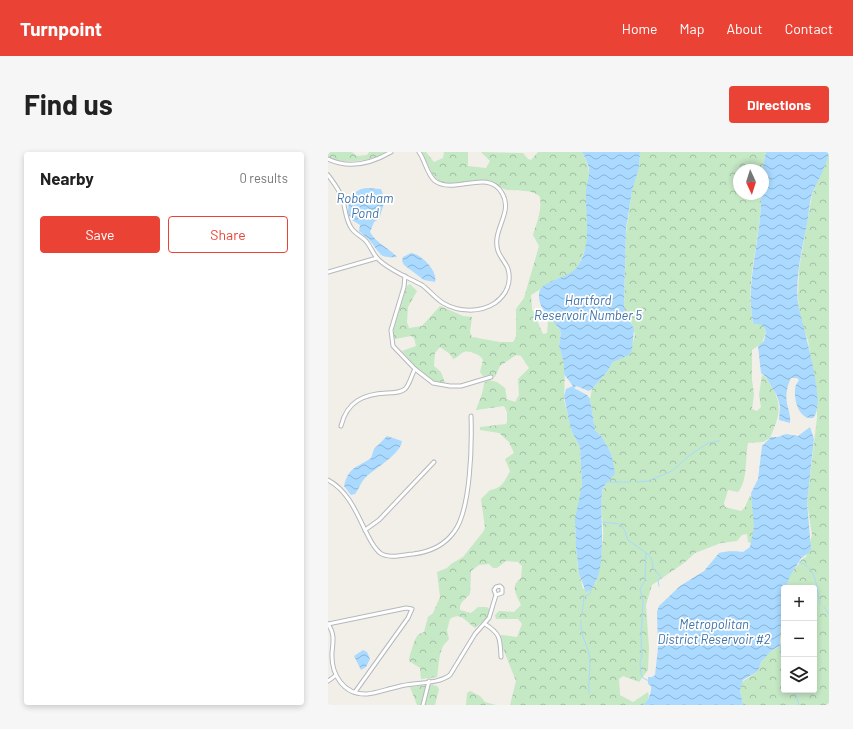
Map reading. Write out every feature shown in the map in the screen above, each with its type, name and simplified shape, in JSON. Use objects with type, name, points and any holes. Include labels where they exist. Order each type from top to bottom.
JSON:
[{"type":"street","points":[[328,160],[346,164],[359,164],[381,158],[391,152]]},
{"type":"street","points":[[328,175],[342,198],[347,219],[353,230],[371,247],[377,258],[424,286],[442,303],[469,310],[482,309],[504,297],[509,278],[508,269],[497,245],[498,231],[507,206],[501,190],[492,183],[483,182],[451,186],[440,184],[433,179],[419,152]]},
{"type":"street","points":[[328,272],[377,258]]},
{"type":"street","points":[[405,276],[404,287],[391,330],[393,346],[414,369],[433,383],[461,386],[491,377]]},
{"type":"street","points":[[341,426],[347,410],[354,402],[370,395],[403,390],[408,386],[414,369]]},
{"type":"street","points":[[328,480],[338,485],[347,495],[372,545],[381,554],[390,556],[424,552],[440,546],[455,531],[463,511],[472,451],[471,416]]},
{"type":"street","points":[[365,530],[379,520],[434,462]]},
{"type":"street","points":[[355,692],[408,618],[412,610],[406,608],[328,624],[334,638],[332,661],[336,676],[343,686],[355,692],[373,693],[404,685],[444,679],[450,675],[475,634],[489,618],[496,595]]},
{"type":"street","points":[[485,624],[494,629],[500,638],[501,657]]},
{"type":"street","points":[[328,681],[336,676]]},
{"type":"street","points":[[423,705],[430,681]]},
{"type":"green space","points":[[328,152],[352,152],[357,156],[367,155],[369,152],[386,152],[365,160],[343,161],[328,159]]},
{"type":"green space","points":[[422,152],[426,152],[434,162],[443,158],[444,152],[468,152],[468,166],[486,168],[490,161],[481,152],[523,153],[528,159],[531,160],[538,152],[582,152],[587,162],[589,172],[587,244],[578,266],[572,273],[555,280],[531,295],[532,309],[543,334],[547,333],[548,322],[550,320],[555,323],[561,333],[559,346],[565,365],[564,400],[572,432],[580,447],[582,485],[575,529],[578,569],[583,589],[596,583],[603,537],[601,504],[603,489],[613,476],[611,453],[602,437],[595,430],[590,399],[592,389],[607,372],[613,362],[630,353],[635,335],[631,321],[624,309],[626,233],[632,191],[639,168],[640,152],[766,152],[763,164],[733,164],[733,200],[761,200],[761,210],[752,274],[751,306],[754,324],[759,323],[763,325],[766,332],[762,343],[752,350],[752,380],[754,394],[752,409],[757,411],[761,407],[759,395],[762,375],[767,379],[779,405],[778,417],[770,438],[763,442],[748,443],[745,476],[741,487],[738,492],[728,490],[724,503],[725,507],[741,511],[745,507],[750,495],[754,512],[753,538],[751,543],[748,542],[747,534],[742,535],[737,541],[721,543],[695,553],[684,563],[652,585],[646,605],[649,648],[648,670],[639,682],[623,676],[619,679],[620,695],[633,702],[648,692],[648,700],[643,705],[510,705],[516,681],[502,646],[500,636],[517,637],[522,624],[518,619],[496,619],[495,615],[499,611],[514,612],[521,605],[515,590],[516,584],[521,578],[522,566],[518,562],[506,561],[497,568],[493,568],[489,564],[479,565],[471,571],[470,594],[462,603],[460,610],[471,613],[478,607],[487,607],[490,610],[486,619],[475,628],[463,618],[457,616],[450,619],[447,630],[449,639],[443,646],[440,654],[437,677],[421,679],[420,668],[409,661],[415,639],[418,635],[424,632],[428,617],[433,613],[440,597],[437,572],[447,568],[463,557],[483,532],[485,528],[481,499],[490,490],[500,486],[510,471],[505,459],[514,453],[509,442],[499,433],[480,430],[480,427],[506,424],[507,422],[507,412],[504,406],[476,410],[482,394],[484,383],[488,380],[497,382],[505,388],[507,399],[515,402],[519,395],[518,379],[529,368],[521,356],[516,355],[500,366],[495,377],[491,375],[483,376],[480,372],[483,360],[478,355],[472,352],[464,352],[453,359],[450,354],[440,347],[435,353],[434,366],[441,372],[445,383],[438,384],[426,378],[402,351],[416,346],[414,338],[411,336],[395,339],[393,334],[407,286],[410,284],[417,291],[408,307],[407,322],[409,328],[422,326],[440,306],[463,316],[472,317],[470,332],[472,337],[500,342],[513,342],[516,337],[516,309],[524,298],[539,246],[533,235],[539,216],[540,207],[540,197],[537,194],[525,191],[506,190],[482,180],[456,183],[443,182],[438,180],[433,175]]},
{"type":"green space","points":[[829,154],[829,705],[743,705],[740,690],[742,682],[758,671],[761,662],[772,650],[779,647],[781,642],[781,693],[817,693],[817,585],[787,585],[791,573],[806,557],[812,535],[807,502],[817,418],[817,394],[808,340],[803,329],[799,310],[798,296],[799,269],[812,195]]},
{"type":"green space","points":[[437,686],[439,689],[435,705],[417,705],[410,687]]},
{"type":"green space","points":[[470,691],[480,696],[485,702],[496,705],[466,705],[467,693]]},
{"type":"water","name":"Hartford Reservoir Number 5","points":[[582,152],[640,152],[639,168],[632,191],[626,229],[624,305],[625,311],[634,329],[632,350],[629,355],[613,362],[607,372],[589,391],[576,386],[574,388],[587,395],[590,399],[595,430],[602,437],[611,453],[615,473],[605,484],[602,493],[601,562],[598,575],[593,586],[586,592],[579,574],[576,547],[575,519],[582,485],[580,447],[572,432],[564,396],[566,389],[573,386],[564,374],[564,363],[559,346],[561,333],[555,323],[544,311],[539,301],[540,290],[549,283],[573,271],[582,258],[585,249],[587,239],[586,190],[589,177],[589,167]]},
{"type":"water","points":[[766,152],[829,152],[811,198],[797,283],[798,303],[816,381],[817,410],[813,418],[808,418],[801,413],[795,399],[795,387],[799,380],[797,378],[791,378],[786,397],[790,415],[790,423],[779,420],[780,406],[777,396],[766,377],[761,373],[758,346],[764,341],[766,332],[762,325],[754,324],[751,306],[752,274],[761,210],[761,200],[769,200],[769,164],[763,164]]},
{"type":"water","name":"Robotham Pond","points":[[366,188],[381,189],[385,200],[379,219],[374,222],[370,232],[376,240],[397,257],[387,257],[381,255],[370,241],[359,231],[360,225],[352,220],[348,214],[350,200],[354,193]]},
{"type":"water","points":[[411,253],[419,256],[428,264],[434,273],[435,282],[424,280],[404,265],[402,261],[403,257]]},
{"type":"water","name":"Metropolitan District Reservoir #2","points":[[810,427],[814,439],[807,502],[811,549],[809,553],[800,560],[790,576],[787,585],[781,585],[780,646],[772,650],[761,662],[758,671],[743,680],[740,690],[743,705],[643,705],[648,699],[651,691],[651,686],[648,684],[648,677],[655,675],[658,648],[657,612],[659,606],[680,586],[704,571],[719,553],[731,551],[743,552],[750,547],[754,526],[751,493],[758,479],[762,446],[771,437],[778,437],[786,434],[798,436]]},
{"type":"water","points":[[387,436],[402,441],[397,451],[365,478],[355,494],[351,495],[344,486],[348,475],[354,468],[371,458],[374,449]]},
{"type":"water","points":[[363,650],[367,652],[370,659],[366,667],[361,670],[354,656]]},
{"type":"waterway","points":[[637,482],[648,481],[672,471],[690,455],[708,443],[719,441]]},
{"type":"waterway","points":[[606,482],[631,482]]},
{"type":"waterway","points":[[602,522],[620,524],[624,529],[628,540],[646,553],[645,580],[640,589],[643,601],[641,638],[642,655],[640,662],[641,674],[643,678],[649,681]]},
{"type":"waterway","points":[[647,553],[652,560],[653,568],[661,577],[658,581],[659,586]]},
{"type":"waterway","points":[[799,562],[810,569],[813,574],[817,585],[820,604]]},
{"type":"waterway","points":[[582,614],[584,597],[590,594],[591,589]]},
{"type":"waterway","points":[[824,607],[829,614]]},
{"type":"waterway","points":[[581,621],[583,637],[590,656],[589,693]]},
{"type":"waterway","points":[[780,646],[782,657]]},
{"type":"waterway","points":[[795,693],[799,705]]}]
